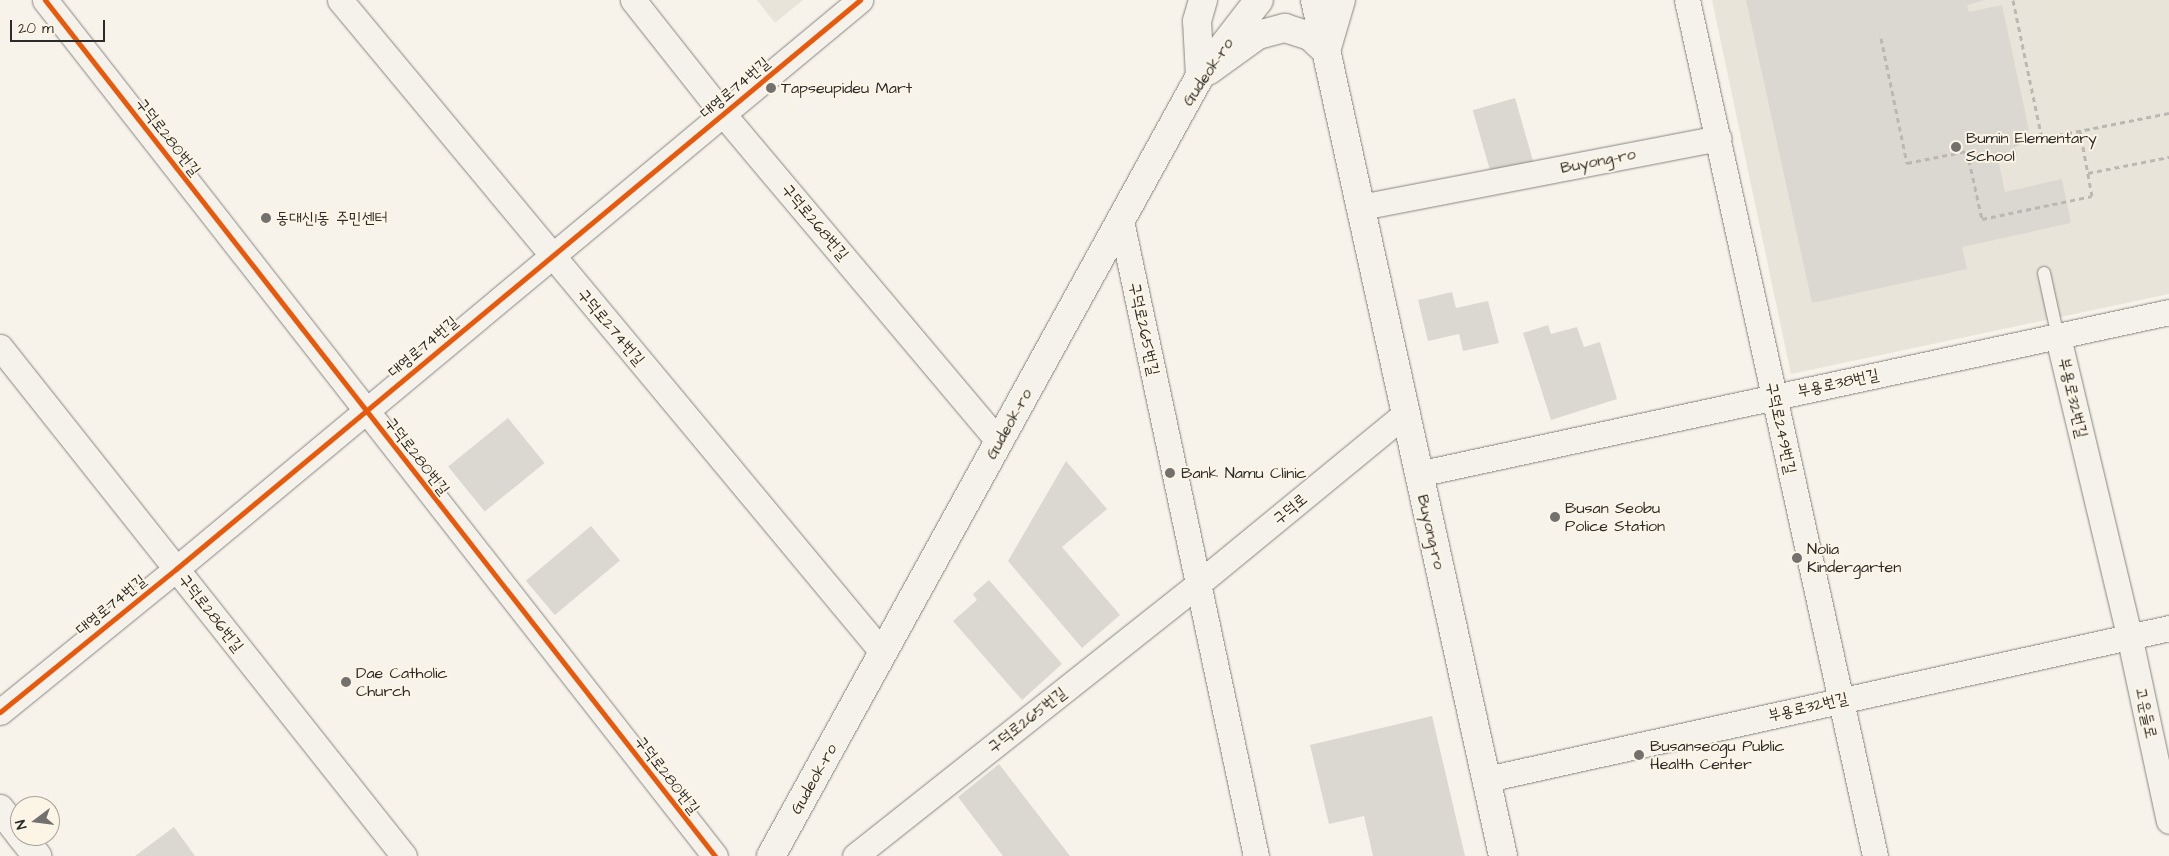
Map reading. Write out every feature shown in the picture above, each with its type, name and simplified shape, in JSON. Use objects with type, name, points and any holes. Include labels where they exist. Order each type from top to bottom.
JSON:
[{"type":"main road","points":[[1200,76],[1197,22],[1203,0]]},
{"type":"main road","name":"Gudeok-ro","points":[[771,856],[1200,76],[1259,0]]},
{"type":"main road","name":"Buyong-ro","points":[[1315,0],[1503,856]]},
{"type":"main road","points":[[1200,76],[1258,35],[1285,28],[1310,36],[1326,51],[1341,0]]},
{"type":"main road","points":[[0,809],[10,821]]},
{"type":"main road","points":[[29,846],[37,856]]},
{"type":"street","name":"구덕로280번길","points":[[45,0],[715,856]]},
{"type":"street","name":"구덕로274번길","points":[[340,0],[883,653]]},
{"type":"street","name":"구덕로268번길","points":[[633,0],[724,114],[999,442]]},
{"type":"street","name":"대영로74번길","points":[[0,712],[176,569],[860,0]]},
{"type":"street","name":"구덕로249번길","points":[[1687,0],[1876,856]]},
{"type":"street","name":"Buyong-ro","points":[[1360,207],[1718,138]]},
{"type":"street","name":"구덕로265번길","points":[[1121,221],[1256,856]]},
{"type":"street","name":"부용로38번길","points":[[1418,474],[2169,312]]},
{"type":"street","name":"부용로32번길","points":[[2058,337],[2129,635]]},
{"type":"street","name":"구덕로286번길","points":[[0,347],[404,856]]},
{"type":"street","name":"구덕로","points":[[1198,584],[1405,414]]},
{"type":"street","name":"구덕로265번길","points":[[855,856],[1198,584]]},
{"type":"street","name":"부용로32번길","points":[[1487,779],[2129,635],[2169,628]]},
{"type":"street","name":"고운들로","points":[[2129,635],[2169,820]]},
{"type":"lane","points":[[2044,274],[2058,337]]},
{"type":"path","points":[[2013,0],[2042,139]]},
{"type":"path","points":[[1880,38],[1907,163],[1968,151],[1982,219],[2092,196],[2080,131]]},
{"type":"path","points":[[2014,144],[2169,113]]},
{"type":"path","points":[[2088,173],[2169,157]]},
{"type":"shaded area","points":[[757,0],[803,0],[775,23]]},
{"type":"shaded area","name":"Bumin Elementary School","points":[[1712,0],[2169,0],[2169,294],[1791,374]]},
{"type":"shaded area","points":[[2051,0],[2169,0],[2169,82],[2093,98],[2089,79],[2069,83]]},
{"type":"building","points":[[1746,0],[1985,0],[1967,5],[1969,12],[2002,5],[2029,130],[2012,134],[2017,155],[1998,159],[2005,192],[2062,179],[2071,223],[1962,247],[1967,269],[1812,303]]},
{"type":"building","points":[[1515,98],[1533,161],[1491,174],[1473,110]]},
{"type":"building","points":[[1452,292],[1456,308],[1488,301],[1499,343],[1463,351],[1459,334],[1428,341],[1418,300]]},
{"type":"building","points":[[1548,325],[1551,334],[1577,327],[1584,347],[1600,342],[1617,399],[1551,420],[1523,333]]},
{"type":"building","points":[[508,418],[545,463],[485,512],[448,466]]},
{"type":"building","points":[[1066,461],[1107,509],[1062,547],[1120,615],[1082,648],[1008,561]]},
{"type":"building","points":[[591,526],[620,560],[555,615],[526,581]]},
{"type":"building","points":[[989,580],[1062,664],[1022,700],[953,621],[977,600],[973,594]]},
{"type":"building","points":[[1432,716],[1465,856],[1373,856],[1364,816],[1329,824],[1310,745]]},
{"type":"building","points":[[999,764],[1070,856],[1003,856],[958,797]]},
{"type":"building","points":[[174,827],[195,856],[135,856]]},
{"type":"cycle path","points":[[45,0],[715,856]]},
{"type":"cycle path","points":[[0,712],[176,569],[860,0]]},
{"type":"place","name":"Tapseupideu Mart","points":[[771,88]]},
{"type":"place","name":"Bumin Elementary School","points":[[1956,147]]},
{"type":"place","name":"동대신1동 주민센터","points":[[266,218]]},
{"type":"place","name":"Bank Namu Clinic","points":[[1170,473]]},
{"type":"place","name":"Busan Seobu Police Station","points":[[1555,517]]},
{"type":"place","name":"Nolia Kindergarten","points":[[1797,558]]},
{"type":"place","name":"Dae Catholic Church","points":[[346,682]]},
{"type":"place","name":"Busanseogu Public Health Center","points":[[1639,755]]}]
